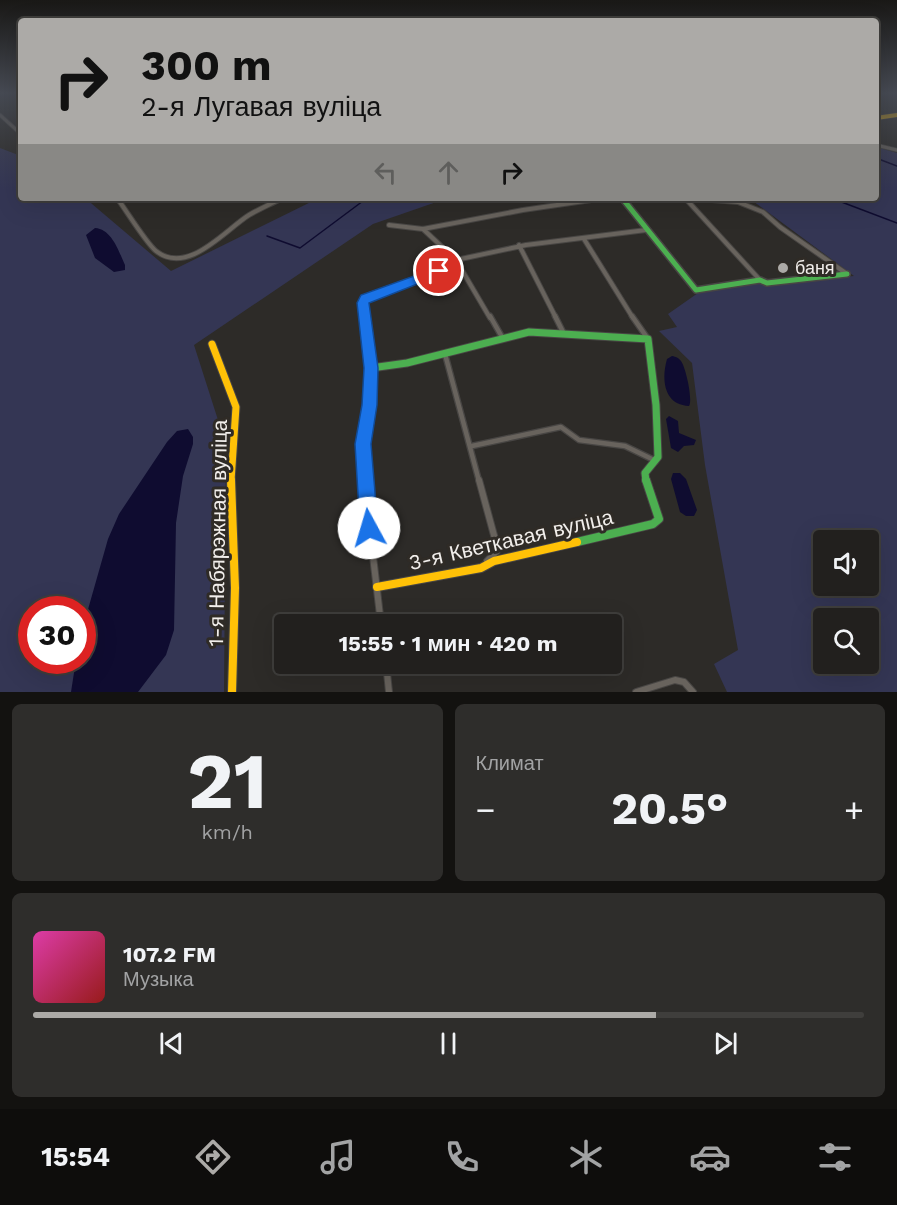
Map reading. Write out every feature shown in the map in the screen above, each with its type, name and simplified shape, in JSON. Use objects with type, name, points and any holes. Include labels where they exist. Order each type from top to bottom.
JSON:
[{"type":"street","points":[[879,146],[897,150]]},
{"type":"street","points":[[119,201],[156,251],[184,257],[206,250],[248,216],[276,201]]},
{"type":"street","points":[[389,225],[423,229],[584,201]]},
{"type":"street","points":[[623,201],[696,290],[760,280]]},
{"type":"street","points":[[688,201],[760,280],[767,283],[847,274]]},
{"type":"street","points":[[712,201],[748,205],[763,212],[780,227],[847,274]]},
{"type":"street","points":[[744,201],[748,205]]},
{"type":"street","points":[[423,229],[456,260],[502,338]]},
{"type":"street","points":[[456,260],[519,245],[646,230]]},
{"type":"street","points":[[472,446],[561,427],[579,440],[625,446],[656,461],[658,457],[656,405],[648,339],[621,301],[584,238]]},
{"type":"street","points":[[519,245],[564,334]]},
{"type":"street","points":[[380,614],[367,508],[363,444],[370,405],[371,368],[363,303],[366,298],[453,266],[456,260]]},
{"type":"street","points":[[371,368],[407,363],[529,332],[648,339]]},
{"type":"street","name":"1-я Набярэжная вуліца","points":[[212,344],[236,407],[231,480],[235,588],[232,692]]},
{"type":"street","points":[[445,354],[472,446],[498,550],[481,568]]},
{"type":"street","name":"3-я Кветкавая вуліца","points":[[376,587],[481,568],[494,561],[653,524],[659,519],[660,514],[646,485],[645,473],[656,461]]},
{"type":"street","points":[[387,674],[389,692]]},
{"type":"street","points":[[636,692],[675,680],[684,682],[693,692]]},
{"type":"shaded area","points":[[0,148],[18,155],[18,201],[89,201],[171,271],[313,201],[439,201],[373,224],[194,345],[226,445],[224,692],[0,692]]},
{"type":"shaded area","points":[[879,148],[897,153],[897,692],[727,692],[714,664],[738,650],[705,465],[692,363],[659,331],[677,327],[668,314],[698,293],[757,283],[774,284],[854,276],[753,201],[879,201]]},
{"type":"shaded area","points":[[95,228],[106,232],[114,242],[125,265],[125,270],[114,272],[95,258],[86,235]]},
{"type":"shaded area","points":[[672,356],[680,360],[685,370],[690,391],[689,406],[674,401],[666,390],[665,367],[667,359]]},
{"type":"shaded area","points":[[669,416],[678,421],[679,433],[696,440],[694,445],[684,446],[678,452],[671,448],[666,419]]},
{"type":"shaded area","points":[[188,429],[193,437],[193,444],[183,476],[176,523],[174,630],[166,655],[138,692],[71,692],[74,674],[96,674],[96,596],[92,596],[108,539],[119,514],[167,442],[177,431]]},
{"type":"shaded area","points":[[673,473],[680,473],[686,479],[697,510],[694,516],[686,516],[680,512],[671,479]]},
{"type":"waterway","points":[[879,159],[897,166]]},
{"type":"waterway","points":[[267,236],[300,248],[363,201]]},
{"type":"waterway","points":[[839,201],[897,223]]},
{"type":"traffic: fast","points":[[624,201],[696,290],[760,280],[767,283],[847,274]]},
{"type":"traffic: fast","points":[[371,368],[407,363],[529,332],[648,339],[656,405],[658,457],[645,473],[646,485],[659,519],[653,524],[577,542]]},
{"type":"traffic: slow","points":[[212,344],[236,407],[231,480],[235,588],[232,692]]},
{"type":"traffic: slow","points":[[377,587],[481,568],[494,561],[577,542]]},
{"type":"place","name":"баня","points":[[783,268]]},
{"type":"route","points":[[369,528],[363,444],[370,405],[371,368],[363,303],[366,298],[439,271]]}]
